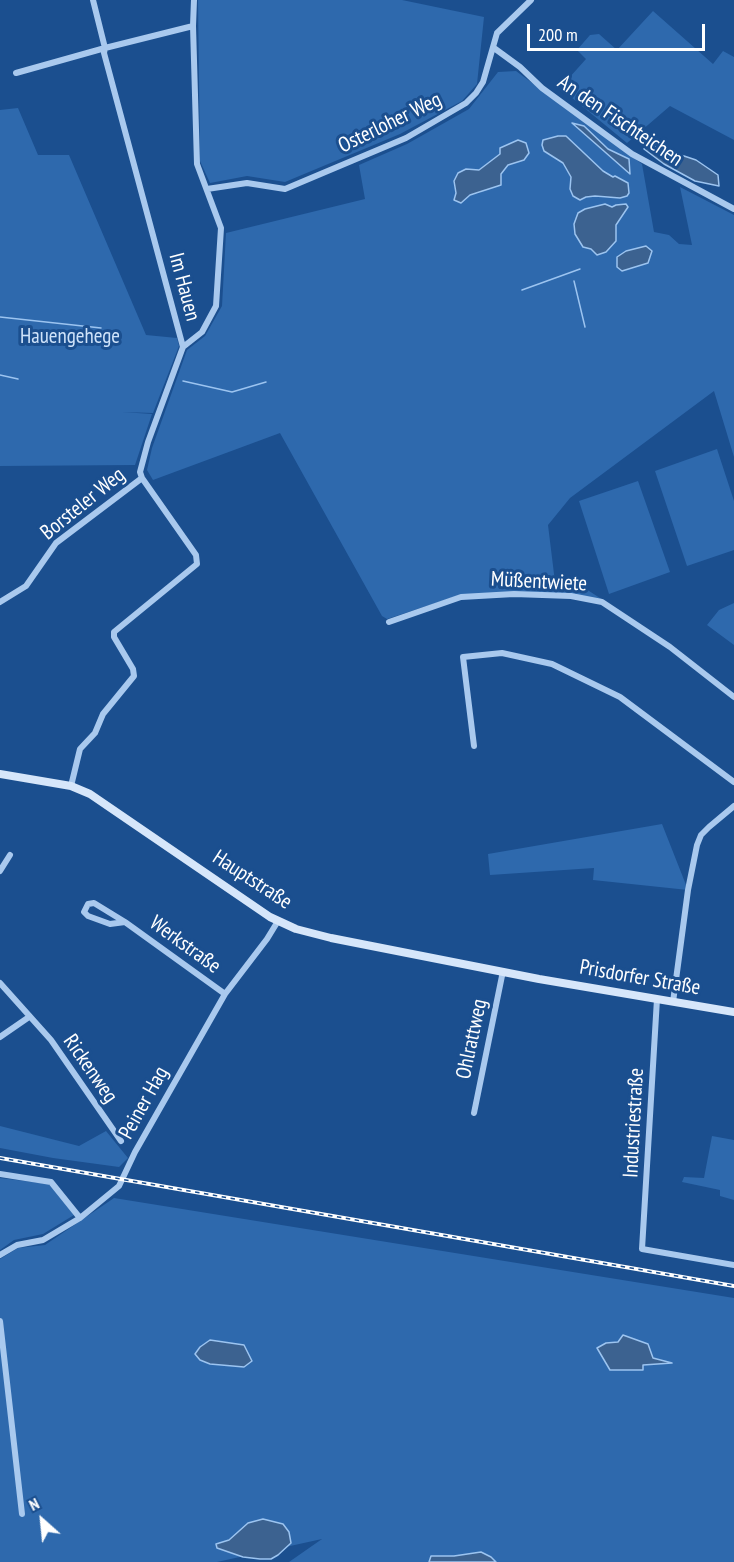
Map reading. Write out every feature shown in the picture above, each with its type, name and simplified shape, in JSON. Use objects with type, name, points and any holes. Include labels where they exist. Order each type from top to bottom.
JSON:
[{"type":"main road","name":"Hauptstraße","points":[[0,774],[71,786],[112,807],[278,921],[331,938],[539,979]]},
{"type":"main road","name":"Prisdorfer Straße","points":[[539,979],[734,1012]]},
{"type":"street","name":"Im Hauen","points":[[93,0],[105,48],[104,53],[183,347],[202,332],[216,306],[221,228],[197,164],[194,0]]},
{"type":"street","name":"Osterloher Weg","points":[[207,189],[247,183],[285,189],[406,138],[465,104],[476,93],[487,72],[497,33],[531,0]]},
{"type":"street","points":[[16,73],[193,26]]},
{"type":"street","name":"An den Fischteichen","points":[[494,48],[513,61],[542,88],[632,154],[734,209]]},
{"type":"street","name":"Borsteler Weg","points":[[0,602],[26,586],[56,543],[142,478],[140,472],[148,442],[183,347]]},
{"type":"street","points":[[71,786],[80,750],[95,734],[103,714],[134,676],[133,669],[114,637],[114,632],[197,564],[196,555],[142,478]]},
{"type":"street","name":"Müßentwiete","points":[[389,622],[461,597],[571,596],[602,602],[660,640],[734,697]]},
{"type":"street","points":[[474,746],[464,657],[502,653],[552,664],[620,697],[734,782]]},
{"type":"street","points":[[673,1002],[688,890],[697,845],[701,835],[709,826],[734,806]]},
{"type":"street","points":[[0,871],[10,855]]},
{"type":"street","name":"Werkstraße","points":[[125,922],[110,924],[88,916],[84,912],[88,904],[94,903],[125,922],[225,994]]},
{"type":"street","name":"Peiner Hag","points":[[0,1255],[17,1245],[44,1240],[80,1218],[119,1186],[135,1152],[225,994],[278,921]]},
{"type":"street","name":"Ohlrattweg","points":[[474,1113],[503,972]]},
{"type":"street","name":"Rickenweg","points":[[0,983],[51,1041],[121,1141]]},
{"type":"street","name":"Industriestraße","points":[[657,999],[642,1249],[734,1265]]},
{"type":"street","points":[[0,1037],[28,1017]]},
{"type":"street","points":[[0,1174],[51,1182],[80,1218]]},
{"type":"street","points":[[0,1321],[22,1514]]},
{"type":"green space","points":[[198,0],[402,0],[484,17],[477,84],[462,101],[400,134],[285,182],[247,176],[210,183],[200,161]]},
{"type":"green space","points":[[653,11],[713,64],[723,51],[734,57],[734,140],[670,106],[627,143],[560,88],[586,59],[577,50],[590,35],[599,34],[617,50]]},
{"type":"green space","points":[[516,71],[642,164],[654,232],[669,235],[679,244],[692,245],[680,187],[734,215],[734,457],[714,391],[570,498],[548,525],[555,582],[586,589],[603,600],[570,595],[460,595],[387,619],[382,616],[280,433],[153,480],[147,470],[152,448],[187,350],[205,336],[222,306],[226,233],[365,199],[359,165],[407,144],[469,109],[498,72]],"holes":[[[567,137],[603,171],[613,177],[620,198],[573,196],[570,189],[571,177],[563,163],[544,151]],[[500,154],[524,160],[508,165],[480,193],[470,195],[456,193],[454,181],[458,173],[466,169],[479,170]]]},
{"type":"green space","name":"Hauengehege","points":[[18,108],[38,155],[69,155],[146,335],[177,338],[179,346],[153,413],[122,412],[152,414],[135,465],[0,466],[0,110]]},
{"type":"green space","points":[[717,449],[734,501],[734,550],[687,566],[655,471]]},
{"type":"green space","points":[[638,481],[670,572],[609,594],[579,501]]},
{"type":"green space","points":[[734,603],[734,645],[707,625],[719,610]]},
{"type":"green space","points":[[662,824],[688,890],[593,880],[594,868],[490,875],[488,854]]},
{"type":"green space","points":[[0,1126],[79,1146],[106,1131],[128,1158],[119,1167],[0,1148]]},
{"type":"green space","points":[[712,1136],[734,1140],[734,1200],[720,1196],[720,1190],[682,1182],[684,1177],[704,1178]]},
{"type":"green space","points":[[0,1178],[49,1184],[74,1215],[43,1234],[14,1240],[0,1250]]},
{"type":"green space","points":[[114,1198],[734,1298],[734,1562],[289,1562],[322,1539],[217,1562],[0,1562],[0,1259],[18,1248],[45,1245]]},
{"type":"shaded area","points":[[572,123],[584,126],[608,149],[629,159],[630,174]]},
{"type":"shaded area","points":[[566,136],[603,171],[628,183],[627,196],[620,198],[595,196],[580,200],[573,196],[570,189],[571,177],[563,163],[544,151],[542,145],[543,140]]},
{"type":"shaded area","points":[[518,140],[526,143],[529,153],[524,160],[508,165],[501,174],[501,185],[470,195],[461,203],[454,200],[456,193],[454,181],[458,173],[466,169],[479,170],[500,154],[500,148]]},
{"type":"shaded area","points":[[648,144],[696,160],[718,175],[719,186],[695,181],[664,164],[644,149]]},
{"type":"shaded area","points":[[605,204],[612,207],[626,204],[628,207],[616,225],[616,241],[606,252],[597,255],[591,249],[583,247],[575,234],[574,224],[578,213]]},
{"type":"shaded area","points":[[646,246],[652,251],[648,263],[622,271],[617,267],[617,257],[626,251]]},
{"type":"shaded area","points":[[623,1335],[648,1344],[653,1358],[672,1363],[643,1365],[643,1370],[610,1370],[597,1348],[606,1343],[618,1342]]},
{"type":"shaded area","points":[[210,1340],[244,1345],[252,1361],[244,1367],[210,1364],[200,1360],[195,1354]]},
{"type":"shaded area","points":[[263,1519],[283,1524],[289,1532],[291,1543],[278,1555],[271,1559],[260,1559],[243,1557],[217,1548],[216,1544],[229,1540],[248,1523]]},
{"type":"shaded area","points":[[481,1552],[496,1562],[429,1562],[431,1556],[454,1556]]},
{"type":"waterway","points":[[522,290],[580,269]]},
{"type":"waterway","points":[[574,281],[585,327]]},
{"type":"waterway","points":[[0,317],[101,328]]},
{"type":"waterway","points":[[0,375],[18,379]]},
{"type":"waterway","points":[[183,381],[232,392],[266,382]]},
{"type":"railway","points":[[0,1158],[734,1286]]}]
